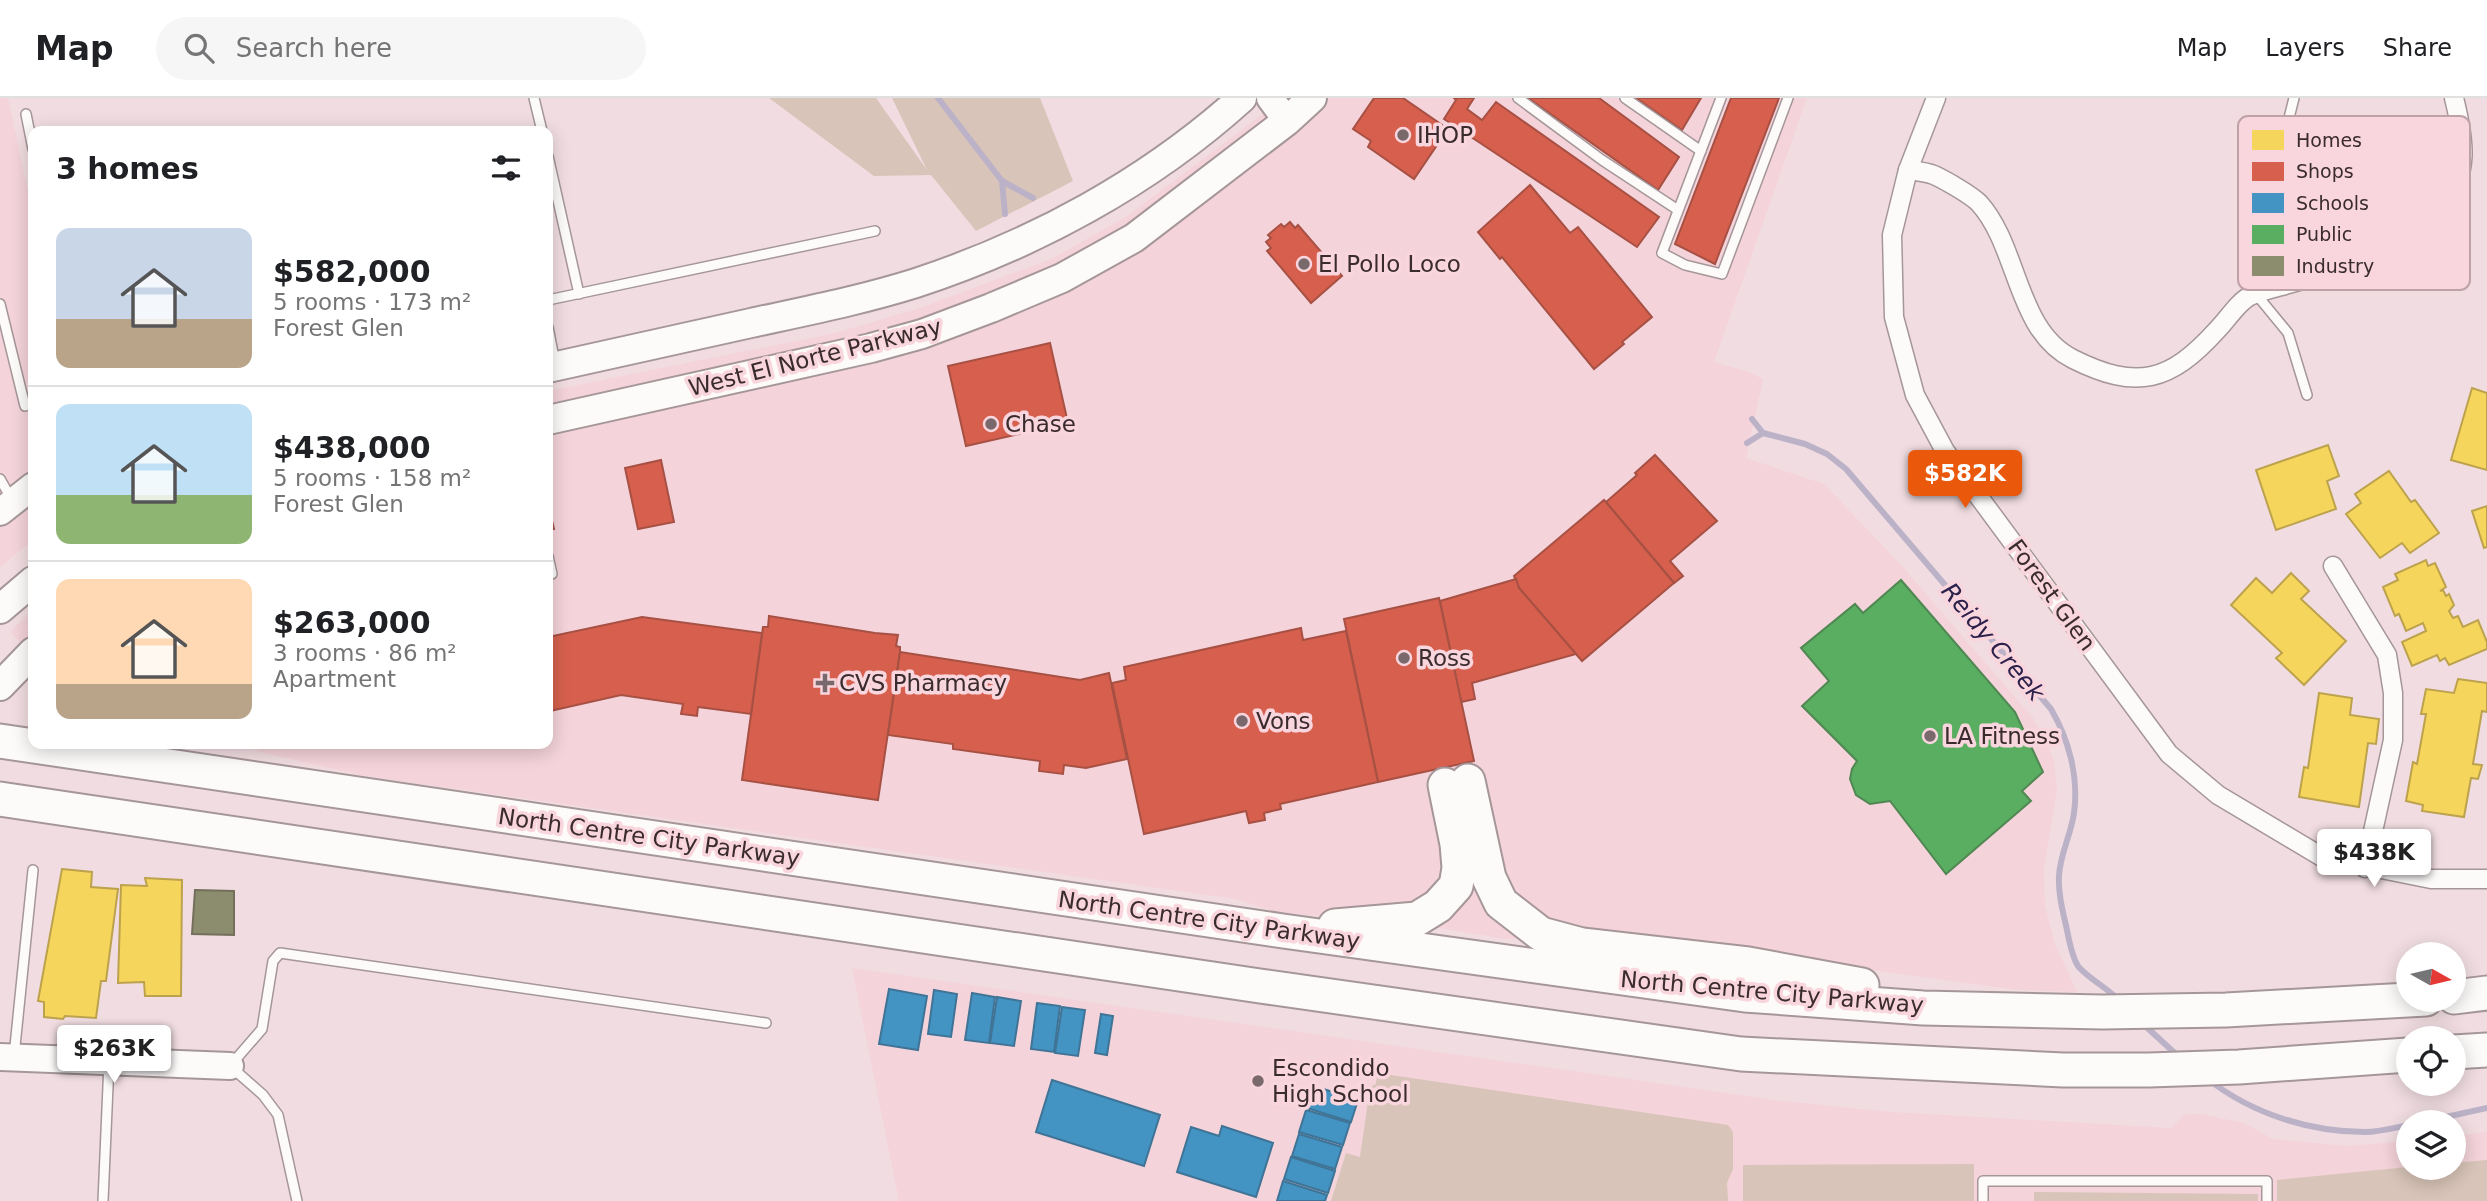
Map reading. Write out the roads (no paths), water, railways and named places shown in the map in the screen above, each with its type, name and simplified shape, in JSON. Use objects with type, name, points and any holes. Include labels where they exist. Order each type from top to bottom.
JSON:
[{"type":"highway","name":"North Centre City Parkway","points":[[0,741],[28,745]]},
{"type":"highway","name":"North Centre City Parkway","points":[[54,749],[1283,932],[1745,995],[1923,1007],[2102,1012],[2226,1010],[2396,1001]]},
{"type":"highway","points":[[1283,932],[1417,919],[1438,906],[1456,886],[1459,868],[1456,783],[1489,878],[1501,903],[1541,934],[1582,945],[1748,964],[1876,987],[1923,1007]]},
{"type":"highway","points":[[0,799],[1247,984],[1741,1054],[2050,1069],[2149,1070],[2239,1067],[2396,1056]]},
{"type":"highway","points":[[2466,995],[2487,993]]},
{"type":"highway","points":[[2466,1051],[2487,1050]]},
{"type":"main road","name":"West El Norte Parkway","points":[[553,367],[824,307],[915,283],[976,261],[1093,206],[1176,152],[1242,98]]},
{"type":"main road","name":"West El Norte Parkway","points":[[553,419],[871,348],[922,334],[1062,278],[1134,238],[1287,121],[1312,98]]},
{"type":"main road","points":[[0,608],[28,585]]},
{"type":"main road","points":[[0,686],[28,657]]},
{"type":"street","points":[[1270,98],[1287,121]]},
{"type":"street","name":"Forest Glen","points":[[1936,98],[1908,170],[1892,235],[1894,317],[1915,395],[1945,451],[2169,754],[2218,795],[2322,857],[2365,868],[2431,879],[2487,879]]},
{"type":"street","points":[[2454,98],[2458,116]]},
{"type":"street","points":[[1908,170],[1934,175],[1978,202],[1992,222],[2041,333],[2070,358],[2101,371],[2142,379],[2167,373],[2204,344],[2248,297],[2270,290]]},
{"type":"street","points":[[2333,566],[2387,655],[2393,693],[2393,740],[2365,868]]},
{"type":"street","points":[[7,1057],[230,1066]]},
{"type":"lane","points":[[534,98],[541,126]]},
{"type":"lane","points":[[1518,98],[1602,160],[1678,210]]},
{"type":"lane","points":[[1625,98],[1700,150]]},
{"type":"lane","points":[[1721,98],[1662,253],[1685,265],[1722,274],[1788,98]]},
{"type":"lane","points":[[2290,116],[2294,98]]},
{"type":"lane","points":[[26,114],[28,126]]},
{"type":"lane","points":[[553,178],[579,294]]},
{"type":"lane","points":[[553,299],[875,232]]},
{"type":"lane","points":[[2256,294],[2288,333],[2307,395]]},
{"type":"lane","points":[[0,304],[25,406],[28,405]]},
{"type":"lane","points":[[0,478],[16,500]]},
{"type":"lane","points":[[7,1057],[33,870]]},
{"type":"lane","points":[[297,1201],[278,1115],[263,1095],[230,1066],[262,1029],[273,961],[280,953],[766,1023]]},
{"type":"lane","points":[[103,1201],[109,1061]]},
{"type":"lane","points":[[1983,1201],[1983,1181],[2267,1181],[2267,1201]]},
{"type":"waterway","name":"Reidy Creek","points":[[938,98],[1002,181],[1033,198]]},
{"type":"waterway","name":"Reidy Creek","points":[[1002,181],[1005,214]]},
{"type":"waterway","name":"Reidy Creek","points":[[1752,419],[1763,433],[1805,444],[1827,454],[1846,469],[2051,709],[2068,746],[2074,772],[2074,813],[2059,876],[2060,896],[2072,953],[2081,970],[2120,1001]]},
{"type":"waterway","name":"Reidy Creek","points":[[1747,443],[1763,433]]},
{"type":"waterway","name":"Reidy Creek","points":[[2142,1023],[2178,1056]]},
{"type":"waterway","name":"Reidy Creek","points":[[2209,1080],[2244,1102],[2303,1125],[2365,1132],[2396,1128]]},
{"type":"waterway","name":"Reidy Creek","points":[[2466,1113],[2487,1108]]},
{"type":"place","name":"IHOP","points":[[1403,135]]},
{"type":"place","name":"El Pollo Loco","points":[[1304,264]]},
{"type":"place","name":"Chase","points":[[991,424]]},
{"type":"place","name":"Ross","points":[[1404,658]]},
{"type":"place","name":"CVS Pharmacy","points":[[825,683]]},
{"type":"place","name":"Vons","points":[[1242,721]]},
{"type":"place","name":"LA Fitness","points":[[1930,736]]},
{"type":"place","name":"Escondido High School","points":[[1258,1081]]}]
